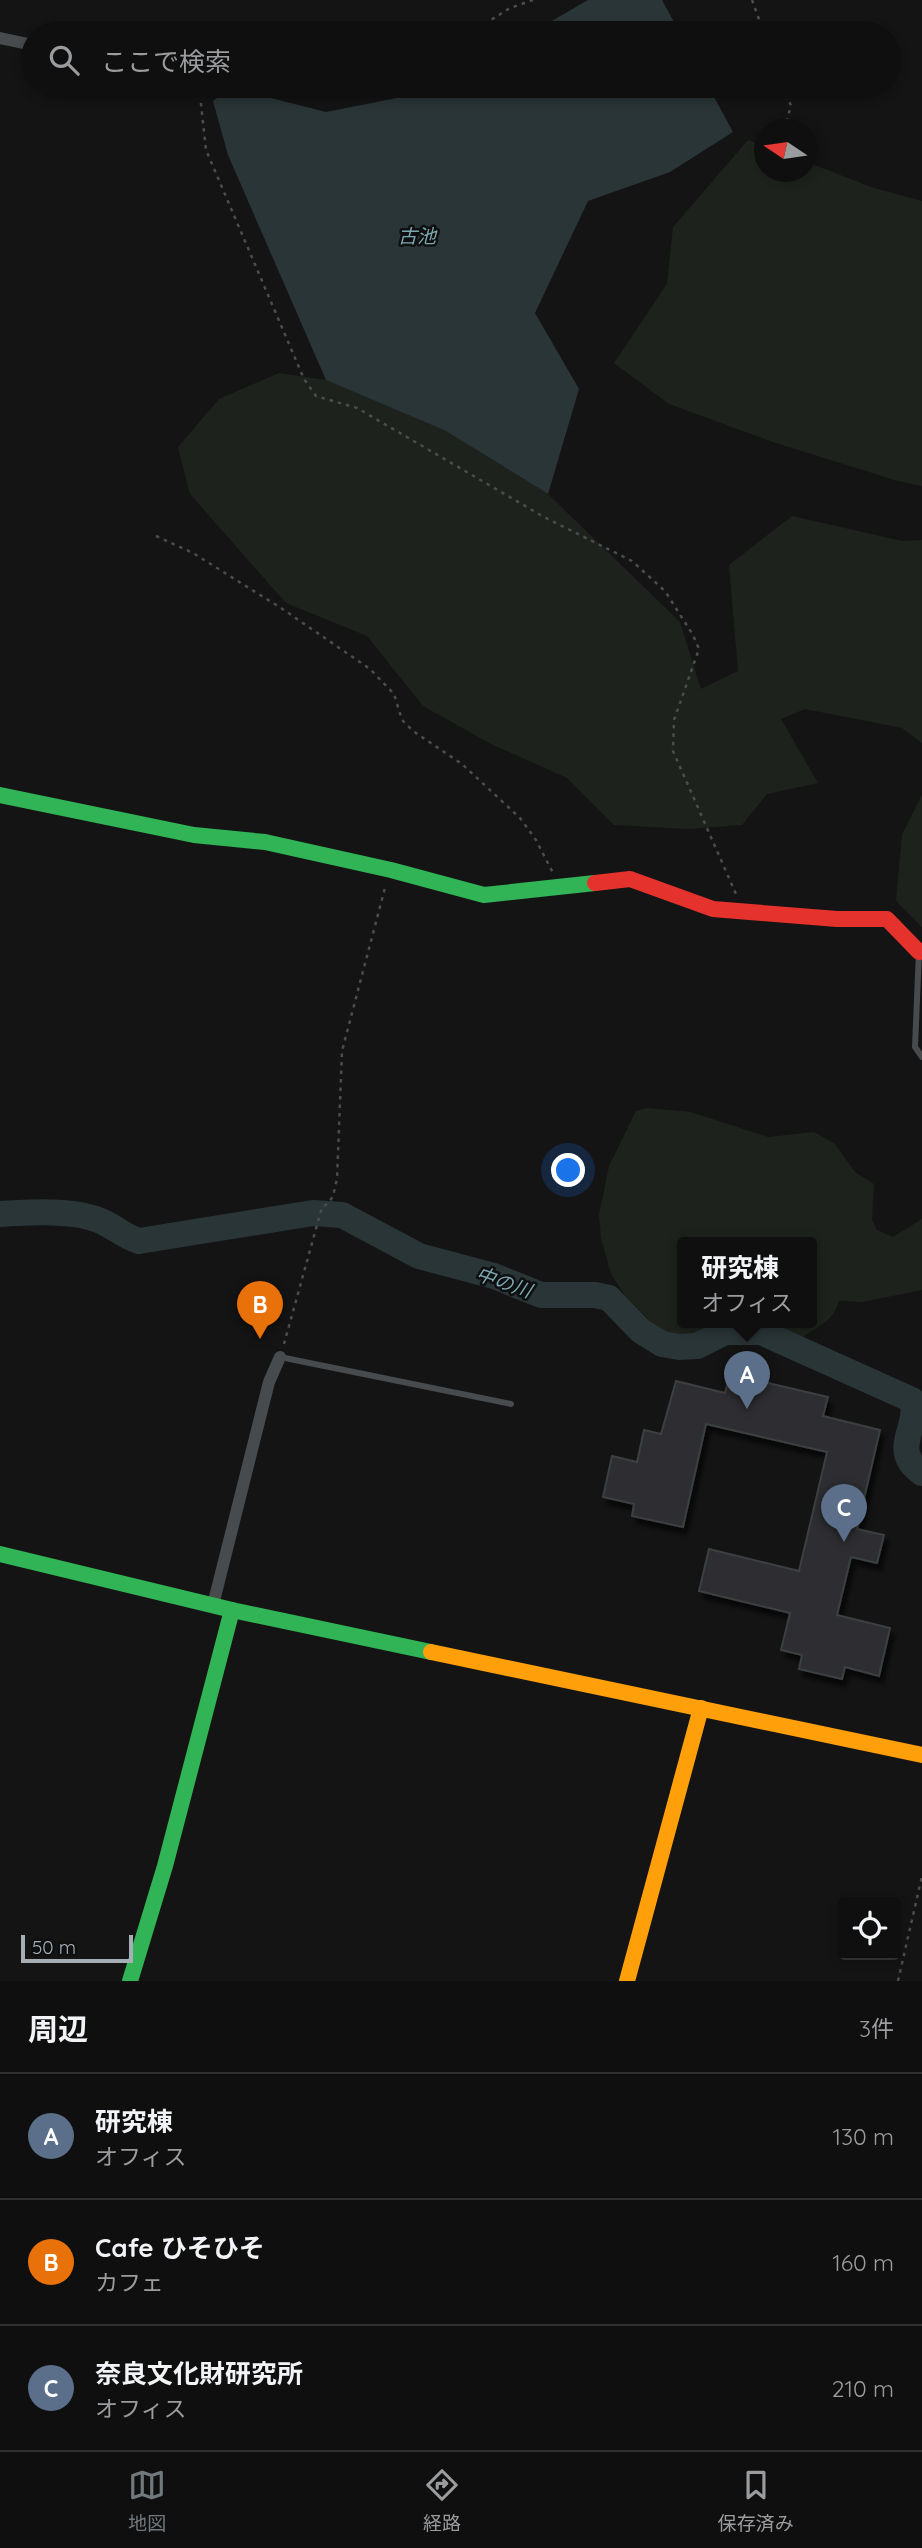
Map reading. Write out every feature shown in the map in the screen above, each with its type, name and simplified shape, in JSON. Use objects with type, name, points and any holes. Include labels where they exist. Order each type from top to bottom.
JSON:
[{"type":"street","points":[[0,38],[21,42]]},
{"type":"street","points":[[0,795],[194,835],[265,842],[391,870],[484,895],[630,879],[713,909],[837,919],[887,919],[919,952]]},
{"type":"street","points":[[213,1605],[269,1382],[280,1357]]},
{"type":"street","points":[[0,1554],[232,1610],[922,1755]]},
{"type":"street","points":[[130,1981],[165,1866],[232,1610]]},
{"type":"street","points":[[627,1981],[701,1708]]},
{"type":"lane","points":[[919,952],[915,1047],[922,1057]]},
{"type":"lane","points":[[280,1357],[511,1404]]},
{"type":"path","points":[[489,21],[510,8],[533,0]]},
{"type":"path","points":[[752,0],[760,21]]},
{"type":"path","points":[[200,98],[206,150],[304,379],[316,396],[357,408],[544,517],[632,561],[665,592],[699,649],[674,720],[673,751],[744,911]]},
{"type":"path","points":[[787,119],[792,106],[789,98]]},
{"type":"path","points":[[156,536],[204,560],[281,608],[370,669],[394,694],[402,720],[413,731],[462,764],[520,818],[536,840],[560,887]]},
{"type":"path","points":[[280,1357],[322,1207],[328,1204],[333,1196],[337,1179],[342,1051],[391,870]]},
{"type":"path","points":[[898,1981],[921,1895],[922,1876]]},
{"type":"shaded area","points":[[748,140],[754,142],[754,182],[817,182],[817,166],[871,187],[922,201],[922,486],[776,443],[669,404],[614,363],[667,284],[673,227]]},
{"type":"shaded area","points":[[279,373],[326,380],[446,431],[548,494],[680,622],[701,689],[738,671],[729,565],[792,516],[902,541],[922,540],[922,743],[902,728],[805,709],[781,719],[818,783],[767,794],[742,825],[688,829],[614,825],[567,778],[489,743],[423,706],[367,636],[286,603],[190,494],[178,447],[219,399]]},
{"type":"shaded area","points":[[922,795],[922,927],[896,901],[902,835]]},
{"type":"shaded area","points":[[647,1108],[691,1112],[768,1137],[814,1132],[835,1144],[855,1172],[874,1184],[872,1220],[877,1230],[893,1237],[922,1219],[922,1290],[862,1302],[839,1301],[833,1314],[817,1328],[817,1237],[677,1237],[677,1328],[719,1328],[685,1342],[656,1327],[624,1294],[611,1274],[601,1238],[599,1215],[609,1166],[636,1111]]},
{"type":"shaded area","points":[[764,1328],[817,1328],[799,1339],[776,1336]]},
{"type":"water","points":[[588,0],[662,0],[673,21],[552,21]]},
{"type":"water","name":"古池","points":[[217,98],[271,98],[326,112],[397,98],[715,98],[733,132],[670,172],[588,201],[535,313],[579,389],[548,494],[446,431],[326,380],[228,155],[213,101]]},
{"type":"building","points":[[730,1374],[828,1397],[823,1416],[880,1430],[857,1529],[884,1535],[877,1563],[851,1557],[837,1615],[890,1628],[879,1676],[845,1667],[842,1679],[799,1669],[802,1655],[781,1650],[790,1613],[699,1591],[709,1549],[799,1571],[827,1452],[706,1424],[683,1527],[632,1516],[634,1504],[603,1497],[612,1456],[637,1462],[644,1430],[661,1434],[676,1381],[725,1393]]},
{"type":"waterway","name":"中の川","points":[[0,1214],[54,1212],[82,1215],[105,1223],[139,1241],[313,1213],[342,1215],[419,1256],[494,1276],[541,1295],[595,1295],[609,1298],[641,1331],[662,1344],[697,1346],[725,1332],[761,1332],[912,1400],[914,1408],[907,1439],[907,1454],[912,1465],[922,1473]]},
{"type":"traffic: fast","points":[[0,795],[194,835],[265,842],[391,870],[484,895],[595,883]]},
{"type":"traffic: fast","points":[[0,1554],[232,1610],[431,1652]]},
{"type":"traffic: fast","points":[[130,1981],[165,1866],[232,1610]]},
{"type":"traffic: slow","points":[[431,1652],[922,1755]]},
{"type":"traffic: slow","points":[[627,1981],[701,1708]]},
{"type":"traffic: jam","points":[[595,883],[630,879],[713,909],[837,919],[887,919],[919,952]]},
{"type":"place","name":"Cafe ひそひそ","points":[[260,1339]]},
{"type":"place","name":"研究棟","points":[[747,1409]]},
{"type":"place","name":"奈良文化財研究所","points":[[844,1542]]}]
